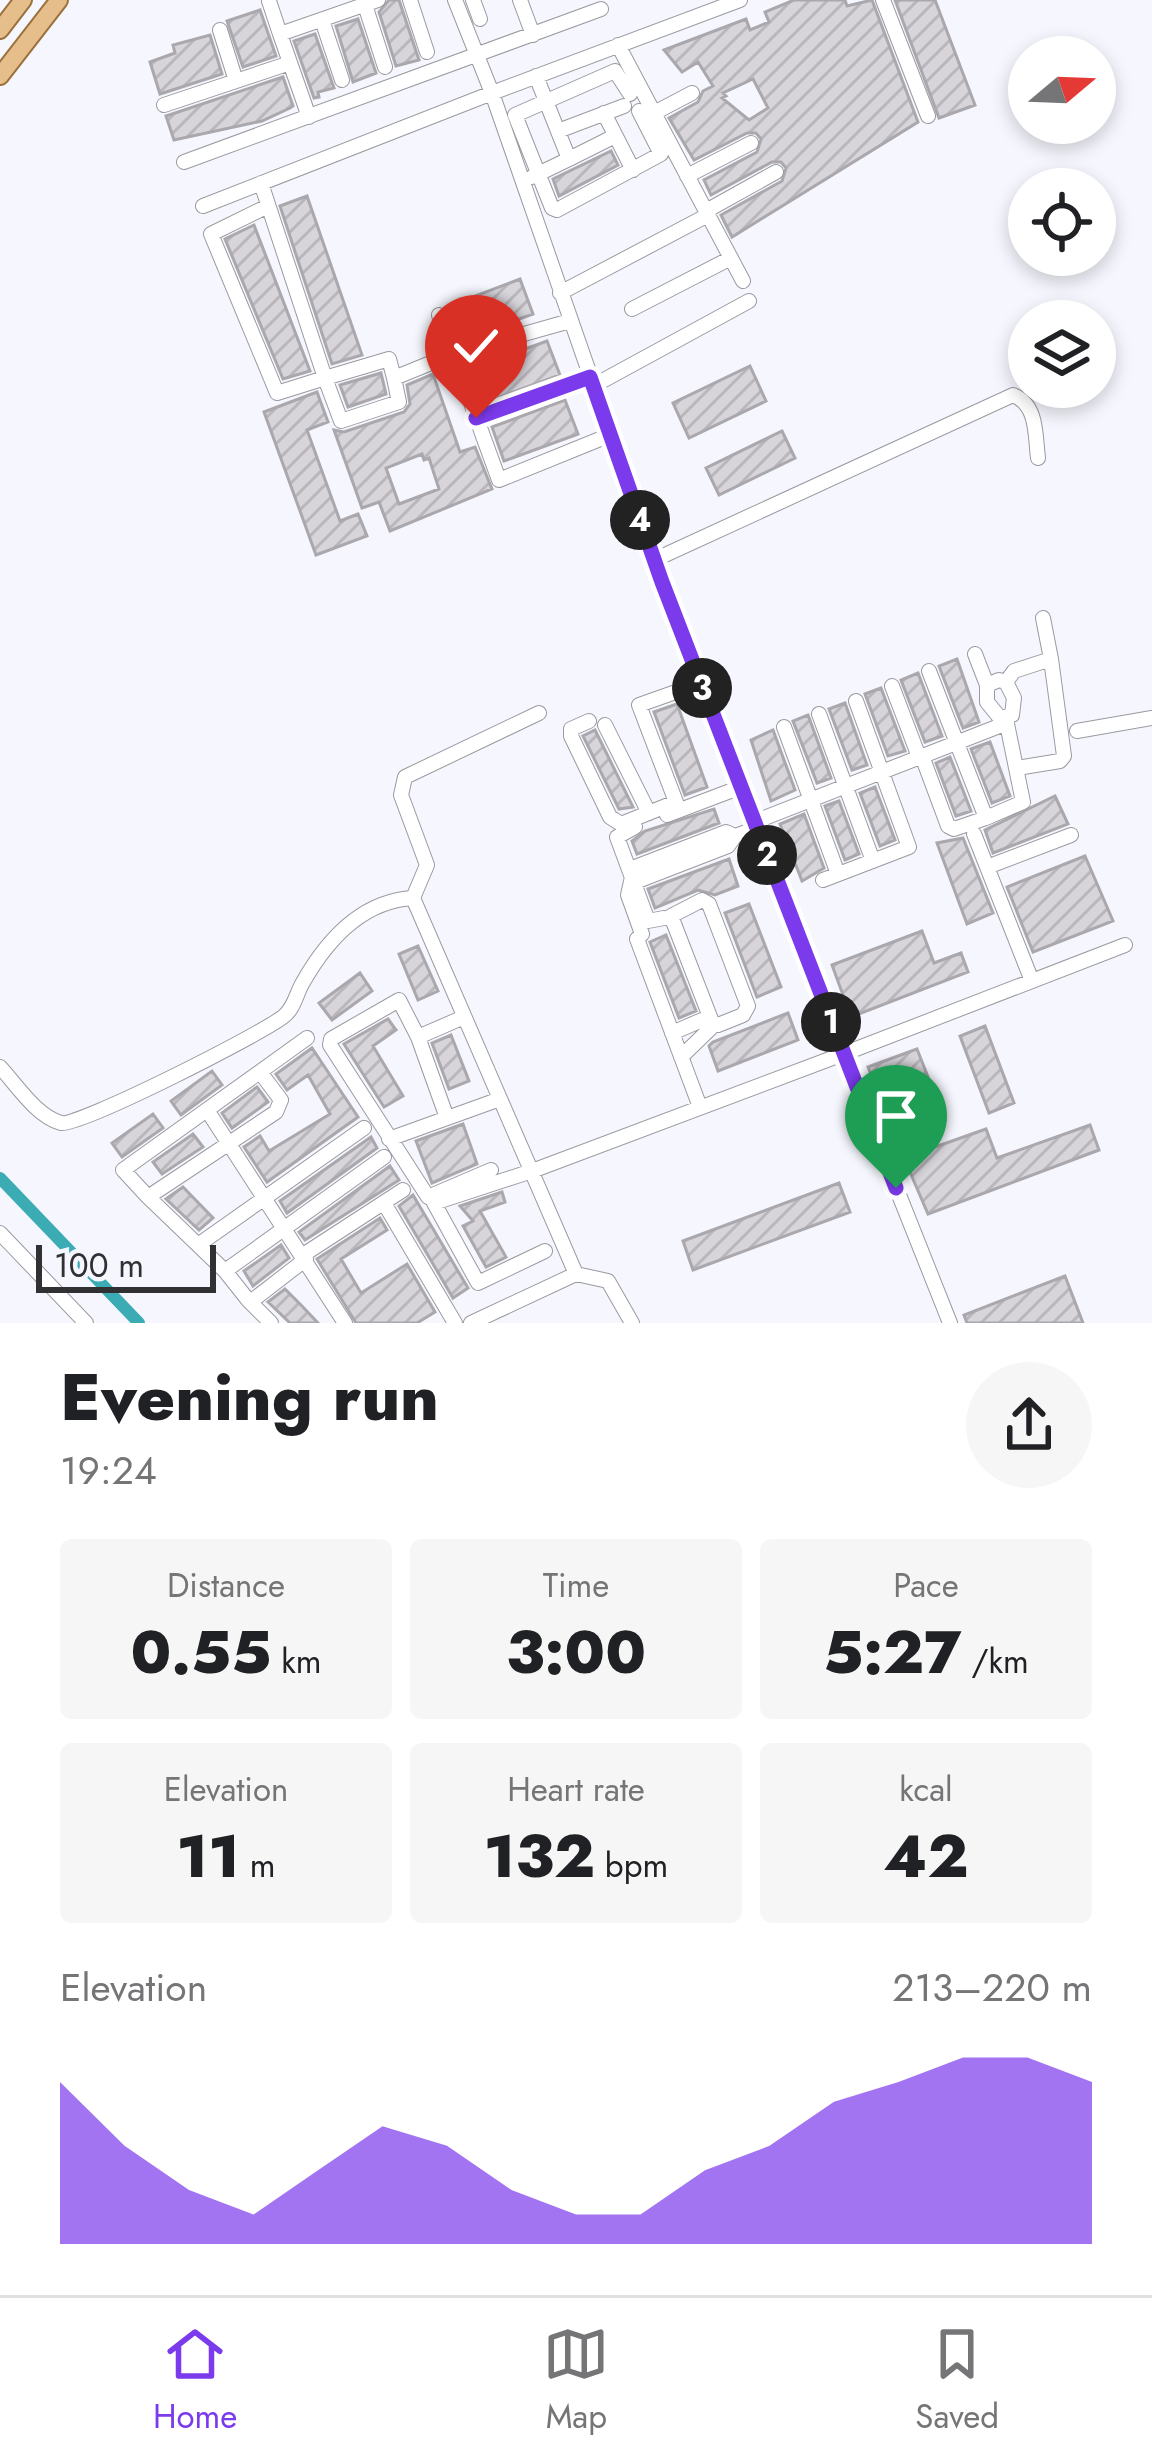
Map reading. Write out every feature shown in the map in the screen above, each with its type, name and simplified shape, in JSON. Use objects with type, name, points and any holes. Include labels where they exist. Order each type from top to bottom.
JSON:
[{"type":"main road","points":[[0,30],[23,0]]},
{"type":"main road","points":[[0,76],[59,0]]},
{"type":"street","points":[[410,0],[427,52]]},
{"type":"street","points":[[455,0],[492,93],[654,560],[950,1323]]},
{"type":"street","points":[[473,0],[480,19]]},
{"type":"street","points":[[524,0],[536,34]]},
{"type":"street","points":[[203,206],[740,0]]},
{"type":"street","points":[[883,0],[928,116]]},
{"type":"street","points":[[269,1],[309,117]]},
{"type":"street","points":[[280,34],[372,2],[385,67]]},
{"type":"street","points":[[184,162],[536,34],[599,6]]},
{"type":"street","points":[[322,20],[342,80]]},
{"type":"street","points":[[220,30],[236,81]]},
{"type":"street","points":[[618,45],[636,106],[687,176],[742,281]]},
{"type":"street","points":[[164,105],[290,63]]},
{"type":"street","points":[[615,71],[661,154],[557,210],[552,208],[515,115],[545,100],[615,71]]},
{"type":"street","points":[[536,76],[569,159]]},
{"type":"street","points":[[558,131],[604,113],[692,93]]},
{"type":"street","points":[[604,113],[633,170]]},
{"type":"street","points":[[521,181],[615,136]]},
{"type":"street","points":[[687,176],[751,143]]},
{"type":"street","points":[[560,293],[776,172]]},
{"type":"street","points":[[261,183],[325,378],[341,421],[399,402],[389,359],[325,378],[277,393],[211,234],[268,206]]},
{"type":"street","points":[[632,309],[731,258]]},
{"type":"street","points":[[476,418],[591,381],[749,301]]},
{"type":"street","points":[[439,315],[499,480],[610,435]]},
{"type":"street","points":[[394,378],[453,354],[570,321]]},
{"type":"street","points":[[654,560],[1013,395],[1028,403],[1038,458]]},
{"type":"street","points":[[1017,768],[1060,761],[1064,756],[1043,618]]},
{"type":"street","points":[[975,654],[993,714],[1007,721]]},
{"type":"street","points":[[1006,682],[1014,671],[1051,659]]},
{"type":"street","points":[[929,670],[986,818]]},
{"type":"street","points":[[987,685],[1006,682]]},
{"type":"street","points":[[632,876],[726,832],[735,836],[1007,721],[1015,708],[1006,682]]},
{"type":"street","points":[[676,802],[640,705],[701,683]]},
{"type":"street","points":[[892,686],[948,826],[954,830],[1022,805],[1007,721]]},
{"type":"street","points":[[784,727],[811,800],[830,877],[909,847],[856,701]]},
{"type":"street","points":[[539,713],[405,777],[401,795],[427,866],[412,898],[576,1274]]},
{"type":"street","points":[[819,713],[873,861]]},
{"type":"street","points":[[1077,731],[1152,718]]},
{"type":"street","points":[[589,722],[570,731],[610,817],[621,824],[739,783]]},
{"type":"street","points":[[605,725],[649,813]]},
{"type":"street","points":[[669,921],[649,922],[617,837],[739,783]]},
{"type":"street","points":[[974,834],[1032,981]]},
{"type":"street","points":[[987,867],[1071,835]]},
{"type":"street","points":[[632,876],[628,895],[642,934]]},
{"type":"street","points":[[0,1067],[49,1117],[74,1123],[184,1072],[288,1013],[302,982],[349,923],[388,899],[412,898]]},
{"type":"street","points":[[672,1033],[748,1010],[710,904],[702,900],[675,910],[669,921],[637,939],[672,1033],[681,1057],[700,1107]]},
{"type":"street","points":[[669,921],[708,1022]]},
{"type":"street","points":[[545,1251],[478,1282],[434,1203],[532,1171],[1125,945]]},
{"type":"street","points":[[447,1118],[418,1036],[399,1000],[331,1039],[350,1079],[428,1197],[491,1170]]},
{"type":"street","points":[[418,1036],[464,1017]]},
{"type":"street","points":[[681,1057],[708,1022]]},
{"type":"street","points":[[271,1323],[123,1170],[308,1038]]},
{"type":"street","points":[[148,1197],[282,1106],[260,1072]]},
{"type":"street","points":[[389,1139],[500,1100]]},
{"type":"street","points":[[207,1110],[341,1317],[325,1323]]},
{"type":"street","points":[[198,1245],[364,1128]]},
{"type":"street","points":[[225,1271],[384,1157]]},
{"type":"street","points":[[248,1300],[260,1296],[305,1257],[403,1190]]},
{"type":"street","points":[[383,1202],[455,1323]]},
{"type":"street","points":[[0,1233],[86,1323]]},
{"type":"street","points":[[471,1323],[490,1319],[576,1274],[608,1281],[632,1323]]},
{"type":"building","points":[[389,0],[399,0],[419,60],[396,66],[379,12]]},
{"type":"building","points":[[794,0],[845,0],[847,6],[872,0],[918,122],[732,237],[721,215],[782,181],[786,168],[772,162],[711,195],[704,180],[757,152],[761,139],[747,133],[694,160],[669,118],[698,102],[703,91],[713,86],[698,62],[682,72],[664,50],[746,19],[750,30],[769,22],[765,12]],"holes":[[[753,79],[768,108],[749,120],[722,98],[723,93]]]},
{"type":"building","points":[[895,0],[935,0],[975,105],[939,118]]},
{"type":"building","points":[[260,10],[276,56],[243,67],[227,21]]},
{"type":"building","points":[[358,19],[376,73],[353,82],[336,26]]},
{"type":"building","points":[[315,34],[334,88],[314,98],[294,41]]},
{"type":"building","points":[[210,35],[222,74],[160,94],[150,62],[175,53],[173,45]]},
{"type":"building","points":[[283,77],[290,108],[262,121],[174,140],[166,116]]},
{"type":"building","points":[[611,151],[618,165],[559,196],[553,179]]},
{"type":"building","points":[[307,196],[362,355],[332,364],[280,206]]},
{"type":"building","points":[[254,225],[310,371],[283,379],[225,239]]},
{"type":"building","points":[[520,279],[533,314],[460,340],[446,307]]},
{"type":"building","points":[[547,341],[560,375],[483,403],[471,369]]},
{"type":"building","points":[[750,366],[766,401],[689,438],[673,403]]},
{"type":"building","points":[[381,373],[386,394],[348,407],[340,385]]},
{"type":"building","points":[[433,374],[460,452],[475,447],[492,489],[390,531],[379,502],[362,508],[334,430],[344,432],[404,412],[410,404],[407,385]],"holes":[[[422,454],[424,460],[429,458],[439,489],[399,504],[386,468]]]},
{"type":"building","points":[[317,392],[328,422],[307,430],[340,521],[358,514],[367,536],[316,555],[264,412]]},
{"type":"building","points":[[565,400],[578,434],[504,461],[492,427]]},
{"type":"building","points":[[782,431],[795,458],[719,495],[706,468]]},
{"type":"building","points":[[957,659],[979,722],[963,728],[939,666]]},
{"type":"building","points":[[918,673],[942,736],[925,742],[901,680]]},
{"type":"building","points":[[881,688],[905,751],[888,756],[865,694]]},
{"type":"building","points":[[845,703],[867,765],[852,770],[829,709]]},
{"type":"building","points":[[677,704],[707,787],[685,795],[654,712]]},
{"type":"building","points":[[808,715],[831,778],[817,783],[793,721]]},
{"type":"building","points":[[595,730],[633,807],[619,809],[583,736]]},
{"type":"building","points":[[773,730],[795,790],[771,801],[751,740]]},
{"type":"building","points":[[990,742],[1010,796],[992,803],[971,749]]},
{"type":"building","points":[[950,757],[971,811],[956,816],[936,763]]},
{"type":"building","points":[[875,787],[895,840],[880,846],[860,793]]},
{"type":"building","points":[[1055,796],[1068,824],[993,853],[985,830]]},
{"type":"building","points":[[839,801],[859,854],[845,860],[825,806]]},
{"type":"building","points":[[714,809],[719,823],[637,854],[632,841],[645,831]]},
{"type":"building","points":[[804,814],[824,868],[802,881],[780,824]]},
{"type":"building","points":[[963,838],[993,913],[967,924],[937,843]]},
{"type":"building","points":[[1085,856],[1113,921],[1033,952],[1007,887]]},
{"type":"building","points":[[729,859],[738,886],[715,895],[698,890],[655,908],[648,889]]},
{"type":"building","points":[[749,904],[781,987],[757,997],[725,913]]},
{"type":"building","points":[[922,931],[934,963],[961,953],[968,972],[851,1017],[832,965]]},
{"type":"building","points":[[666,935],[696,1011],[679,1018],[650,942]]},
{"type":"building","points":[[418,946],[438,991],[418,1000],[399,954]]},
{"type":"building","points":[[360,973],[372,991],[332,1020],[319,1003]]},
{"type":"building","points":[[788,1013],[798,1040],[718,1071],[709,1046],[713,1042]]},
{"type":"building","points":[[388,1019],[396,1030],[373,1046],[403,1096],[384,1107],[344,1044]]},
{"type":"building","points":[[985,1026],[1014,1103],[989,1113],[960,1036]]},
{"type":"building","points":[[451,1035],[469,1081],[449,1089],[432,1043]]},
{"type":"building","points":[[312,1048],[358,1117],[267,1182],[244,1147],[260,1136],[269,1151],[330,1114],[308,1075],[287,1090],[276,1074]]},
{"type":"building","points":[[917,1049],[945,1120],[896,1138],[868,1067]]},
{"type":"building","points":[[212,1071],[222,1085],[181,1115],[171,1101]]},
{"type":"building","points":[[257,1087],[268,1102],[232,1128],[222,1113]]},
{"type":"building","points":[[153,1114],[163,1128],[122,1157],[112,1143]]},
{"type":"building","points":[[463,1124],[477,1164],[432,1183],[416,1141]]},
{"type":"building","points":[[1090,1125],[1099,1150],[928,1214],[904,1158],[986,1129],[997,1158]]},
{"type":"building","points":[[193,1134],[203,1147],[162,1174],[153,1162]]},
{"type":"building","points":[[371,1137],[377,1148],[287,1213],[280,1201]]},
{"type":"building","points":[[390,1166],[399,1180],[305,1240],[299,1232]]},
{"type":"building","points":[[839,1183],[850,1212],[693,1270],[683,1241]]},
{"type":"building","points":[[183,1187],[213,1218],[199,1230],[166,1199]]},
{"type":"building","points":[[502,1192],[505,1202],[480,1211],[506,1257],[486,1267],[463,1226],[473,1221],[460,1206]]},
{"type":"building","points":[[413,1195],[468,1288],[453,1298],[399,1206]]},
{"type":"building","points":[[380,1218],[387,1230],[341,1259],[361,1293],[407,1264],[435,1312],[417,1323],[356,1323],[317,1259]]},
{"type":"building","points":[[281,1245],[289,1258],[253,1286],[244,1271]]},
{"type":"building","points":[[1065,1276],[1083,1323],[967,1323],[964,1315]]},
{"type":"building","points":[[285,1289],[318,1323],[290,1323],[268,1302]]},
{"type":"waterway","points":[[0,1178],[139,1323]]},
{"type":"route","points":[[476,418],[590,377],[662,582],[896,1188]]}]
